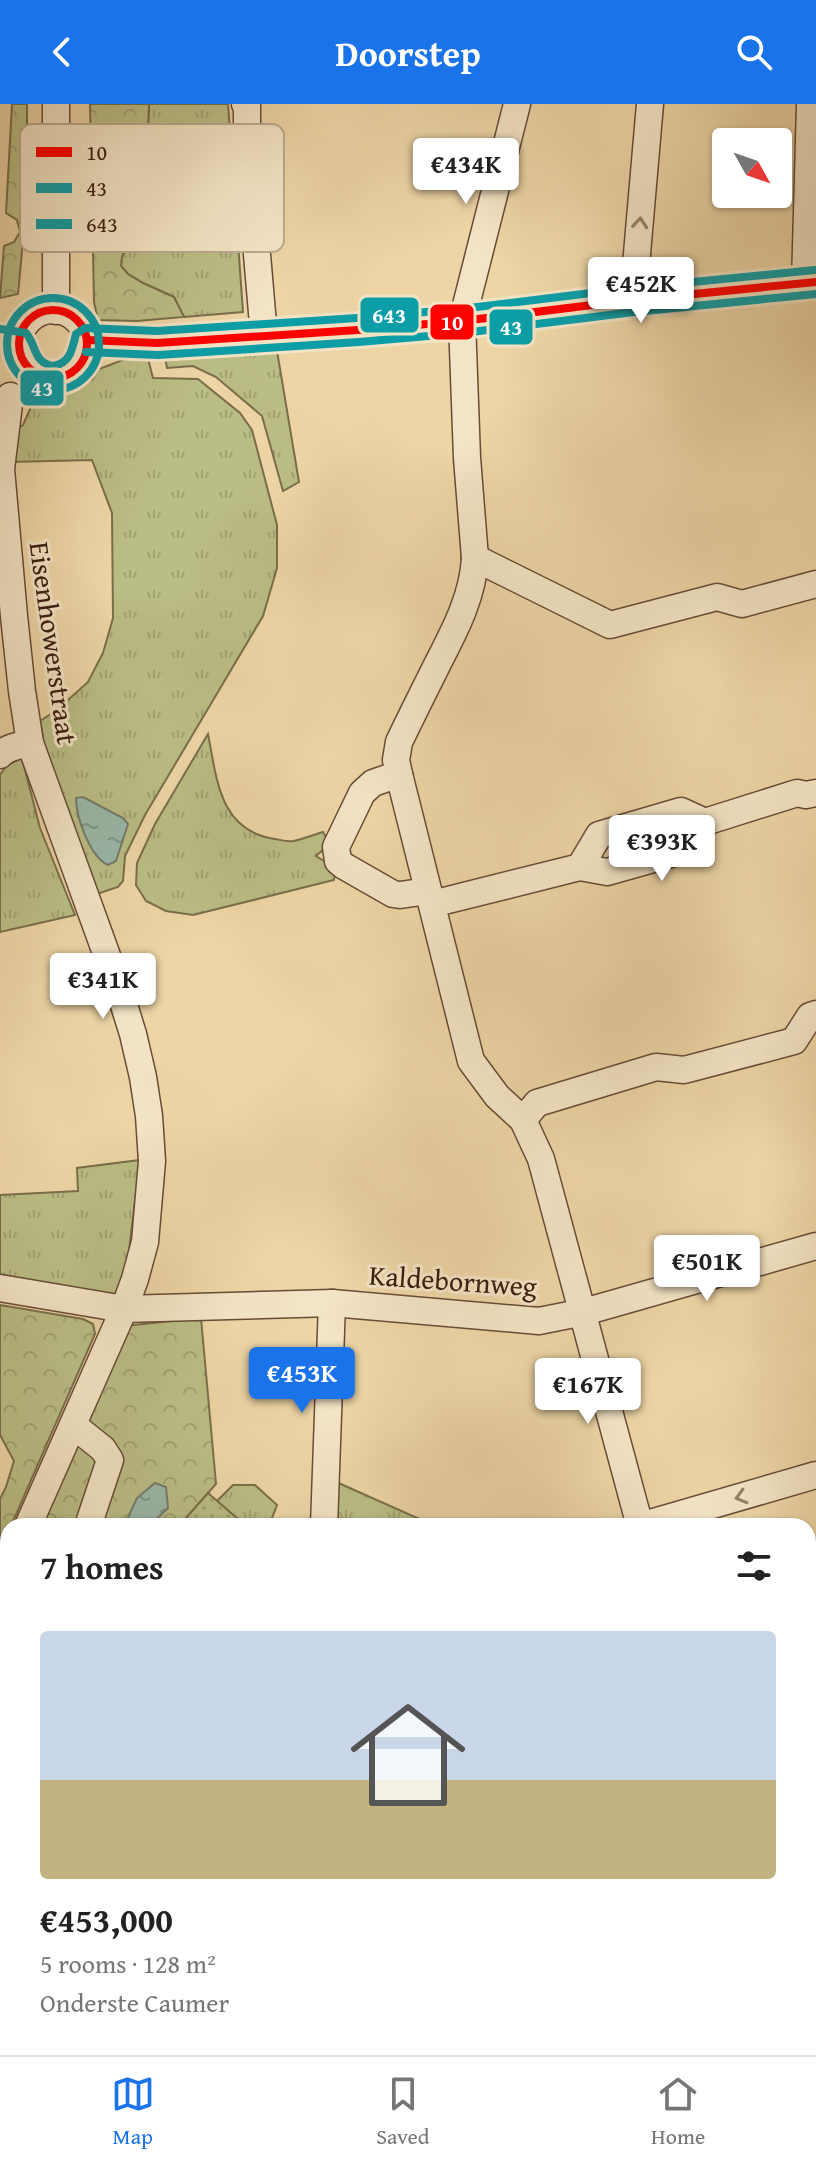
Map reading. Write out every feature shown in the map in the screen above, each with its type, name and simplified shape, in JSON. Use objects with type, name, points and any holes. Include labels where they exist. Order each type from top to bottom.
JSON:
[{"type":"street","points":[[245,104],[247,124]]},
{"type":"street","points":[[517,104],[462,321],[474,572],[465,605],[399,742],[396,760],[471,1061],[497,1096],[523,1120],[541,1159],[638,1518]]},
{"type":"street","points":[[633,300],[650,104]]},
{"type":"street","points":[[87,340],[157,343],[462,321],[810,282],[810,104]]},
{"type":"street","points":[[56,252],[56,311]]},
{"type":"street","points":[[257,252],[264,336]]},
{"type":"street","points":[[56,311],[76,319],[87,340],[79,366],[62,377],[51,378],[32,371],[10,342],[21,335],[30,320],[43,312],[56,311]]},
{"type":"street","name":"Eisenhowerstraat","points":[[10,396],[1,469],[20,676],[30,743],[119,989],[143,1077],[152,1161],[145,1242],[135,1279],[32,1518]]},
{"type":"street","points":[[475,558],[610,625],[717,597],[742,604],[816,584]]},
{"type":"street","points":[[0,755],[3,751],[30,743]]},
{"type":"street","points":[[399,774],[373,783],[362,793],[338,839],[336,854],[344,866],[393,894],[430,897],[580,867],[607,872],[692,848],[705,822]]},
{"type":"street","points":[[580,867],[599,835],[681,811],[705,822],[797,793],[816,793]]},
{"type":"street","points":[[523,1120],[537,1103],[656,1067],[684,1070],[794,1041],[810,1016],[816,1014]]},
{"type":"street","name":"Kaldebornweg","points":[[0,1288],[124,1309],[332,1303],[531,1321],[584,1312],[816,1246]]},
{"type":"street","points":[[324,1518],[332,1303]]},
{"type":"street","points":[[73,1425],[103,1449],[110,1460],[91,1518]]},
{"type":"street","points":[[668,1518],[816,1475]]},
{"type":"green space","points":[[12,104],[27,104],[27,124],[20,124],[20,232],[17,220],[6,213]]},
{"type":"green space","points":[[90,104],[149,104],[148,124],[90,124]]},
{"type":"green space","points":[[149,104],[228,104],[229,124],[148,124]]},
{"type":"green space","points":[[20,232],[22,252],[18,294],[0,298],[4,246],[14,242]]},
{"type":"green space","points":[[93,252],[124,252],[121,266],[128,274],[174,297],[184,317],[98,320],[94,302]]},
{"type":"green space","points":[[124,252],[239,252],[243,312],[184,317],[174,297],[143,283],[121,266]]},
{"type":"green space","points":[[276,345],[299,482],[283,491],[262,416],[216,377],[193,366],[167,368],[164,351]]},
{"type":"green space","points":[[146,351],[153,378],[198,379],[240,413],[252,430],[277,525],[277,568],[263,616],[145,815],[125,856],[123,881],[118,887],[94,895],[47,760],[40,721],[88,682],[103,653],[113,618],[112,513],[92,460],[10,462],[14,430],[23,425],[38,391],[75,387],[92,380],[99,369]]},
{"type":"green space","points":[[208,734],[218,785],[232,814],[242,826],[256,834],[293,841],[323,832],[330,844],[316,856],[335,868],[334,880],[193,915],[166,911],[146,901],[136,885],[137,863],[155,824]]},
{"type":"green space","points":[[22,758],[40,828],[75,915],[0,932],[0,775],[7,765]]},
{"type":"green space","points":[[140,1160],[127,1267],[122,1288],[112,1299],[0,1279],[0,1195],[78,1191],[77,1168]]},
{"type":"green space","points":[[0,1305],[83,1319],[93,1324],[95,1334],[14,1518],[0,1518],[0,1499],[14,1461],[0,1435]]},
{"type":"green space","points":[[201,1318],[216,1484],[186,1518],[99,1518],[117,1466],[83,1420],[124,1326]]},
{"type":"green space","points":[[75,1442],[99,1459],[83,1518],[43,1518]]},
{"type":"green space","points":[[334,1481],[417,1518],[330,1518]]},
{"type":"green space","points":[[233,1485],[255,1485],[277,1505],[272,1518],[237,1518],[217,1501]]},
{"type":"green space","points":[[208,1493],[237,1518],[186,1518]]},
{"type":"water","points":[[83,797],[123,818],[128,824],[116,861],[108,865],[95,854],[81,825],[76,798]]},
{"type":"water","points":[[155,1483],[166,1487],[168,1508],[157,1518],[128,1518],[137,1498]]},
{"type":"transit line","name":"643","points":[[1,329],[26,333],[39,358],[54,366],[67,358],[76,334],[85,328],[157,331],[357,318],[815,270]]},
{"type":"transit line","name":"10","points":[[87,340],[157,343],[358,330],[816,282]]},
{"type":"transit line","name":"43","points":[[86,352],[158,355],[359,342],[816,294]]},
{"type":"transit line","name":"43","points":[[53,298],[70,302],[85,312],[95,327],[99,344],[95,361],[85,376],[70,386],[53,390],[36,386],[21,376],[11,361],[7,344],[11,327],[21,312],[36,302],[53,298]]},
{"type":"transit line","name":"10","points":[[53,310],[77,320],[87,344],[77,368],[53,378],[29,368],[19,344],[29,320],[53,310]]}]
